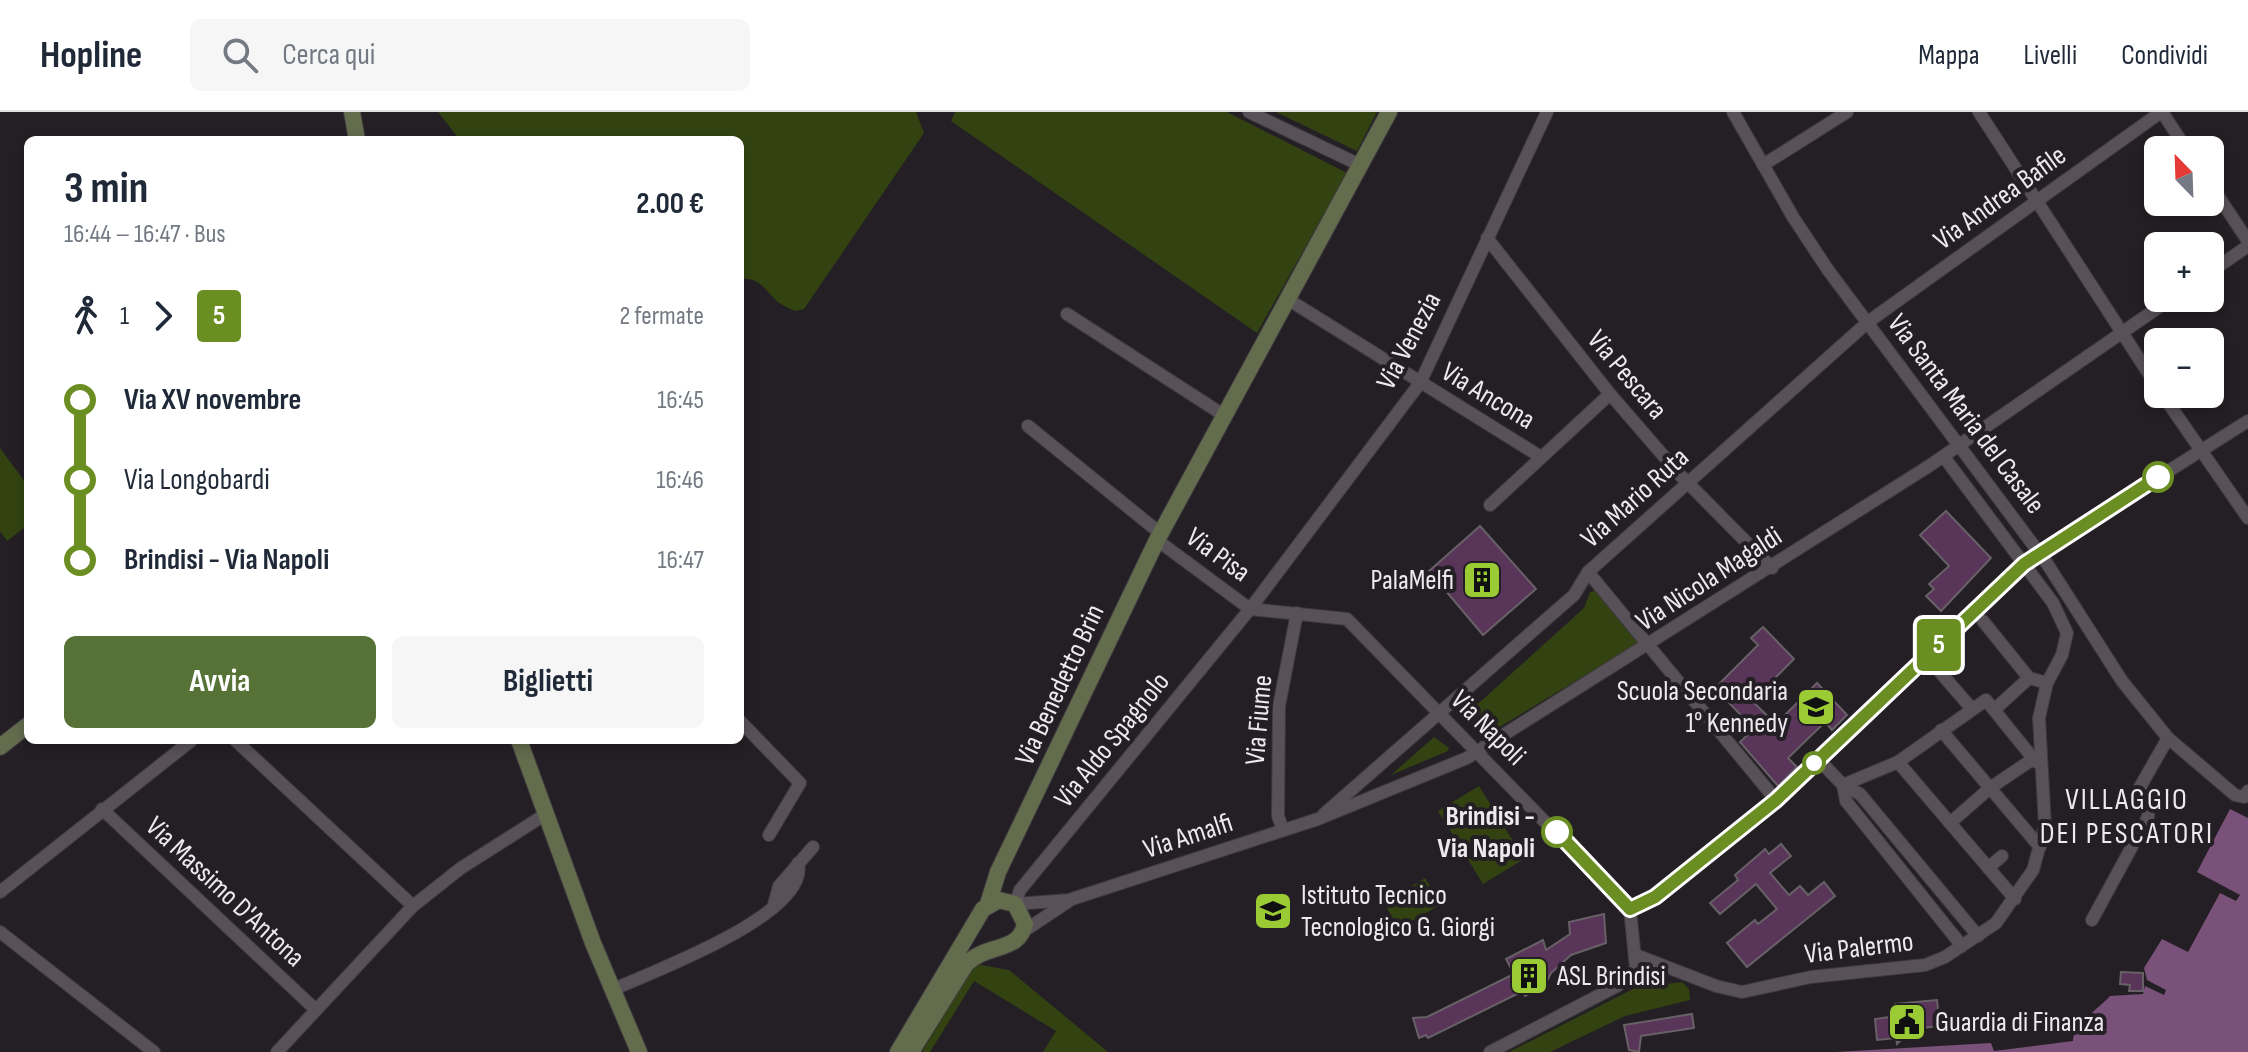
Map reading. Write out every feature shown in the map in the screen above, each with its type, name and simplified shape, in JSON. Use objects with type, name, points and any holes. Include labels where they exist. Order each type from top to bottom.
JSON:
[{"type":"street","points":[[352,112],[356,136]]},
{"type":"street","points":[[1249,112],[1362,166]]},
{"type":"street","name":"Via Benedetto Brin","points":[[898,1052],[965,937],[988,904],[998,872],[1007,859],[1159,537],[1389,112]]},
{"type":"street","name":"Via Venezia","points":[[1250,609],[1420,383],[1547,112]]},
{"type":"street","name":"Via Santa Maria del Casale","points":[[1733,112],[1793,217],[2046,562],[2122,681],[2168,738],[2235,795],[2246,794]]},
{"type":"street","points":[[1763,165],[1847,112]]},
{"type":"street","points":[[1979,112],[2144,367]]},
{"type":"street","points":[[2161,112],[2177,136]]},
{"type":"street","name":"Via Andrea Bafile","points":[[1868,322],[2161,112]]},
{"type":"street","points":[[2224,206],[2248,244],[2224,262]]},
{"type":"street","name":"Via Pescara","points":[[1487,238],[1610,394],[1772,568]]},
{"type":"street","name":"Via Ancona","points":[[1289,300],[1541,457]]},
{"type":"street","name":"Via Nicola Magaldi","points":[[1479,750],[1650,646],[1944,457],[2151,312]]},
{"type":"street","points":[[1067,314],[1225,416]]},
{"type":"street","name":"Via Mario Ruta","points":[[1439,714],[1574,595],[1588,572],[1868,322]]},
{"type":"street","points":[[1490,505],[1610,394]]},
{"type":"street","points":[[2172,408],[2248,518]]},
{"type":"street","points":[[1490,1052],[1617,986],[1636,969],[1630,909],[1655,897],[1776,800],[2024,564],[2248,421]]},
{"type":"street","points":[[1028,426],[1159,537]]},
{"type":"street","name":"Via Palermo","points":[[1636,955],[1716,986],[1742,992],[1811,977],[1925,965],[1962,946],[1996,923],[2033,870],[2045,826],[2036,762],[2039,718],[2047,683],[2062,655],[2067,633],[2053,603],[1944,457]]},
{"type":"street","name":"Via Pisa","points":[[1159,537],[1250,609]]},
{"type":"street","points":[[1588,572],[1776,800]]},
{"type":"street","name":"Via Napoli","points":[[1250,609],[1347,619],[1439,714],[1479,750],[1630,909]]},
{"type":"street","name":"Via Aldo Spagnolo","points":[[1013,903],[1250,609]]},
{"type":"street","name":"Via Fiume","points":[[1283,830],[1278,816],[1279,706],[1297,613]]},
{"type":"street","points":[[1983,621],[2029,678],[2047,683]]},
{"type":"street","points":[[1934,665],[1972,709]]},
{"type":"street","points":[[1994,710],[2029,678]]},
{"type":"street","points":[[1843,785],[1898,762],[1986,700],[2036,762],[1990,788],[1950,823]]},
{"type":"street","name":"Via Amalfi","points":[[1318,819],[1439,714]]},
{"type":"street","points":[[744,725],[800,783],[769,835]]},
{"type":"street","points":[[0,747],[24,728]]},
{"type":"street","points":[[1941,730],[2040,847]]},
{"type":"street","points":[[2092,920],[2148,817],[2149,800],[2140,787],[2168,738]]},
{"type":"street","points":[[0,892],[187,744]]},
{"type":"street","points":[[239,744],[413,906]]},
{"type":"street","points":[[520,744],[612,990],[639,1052]]},
{"type":"street","name":"Via Amalfi","points":[[1013,903],[1072,899],[1318,819],[1406,785],[1479,750]]},
{"type":"street","points":[[1818,759],[1843,785],[1860,794],[1978,936]]},
{"type":"street","points":[[1898,762],[2015,899]]},
{"type":"street","points":[[1843,785],[1846,801],[1962,946]]},
{"type":"street","name":"Via Massimo D'Antona","points":[[102,809],[316,1010]]},
{"type":"street","points":[[277,1052],[413,906],[461,868],[546,814]]},
{"type":"street","points":[[612,990],[737,932],[773,908],[779,886],[813,847]]},
{"type":"street","points":[[1988,868],[2002,856]]},
{"type":"street","name":"Via Benedetto Brin","points":[[1007,859],[1004,878],[1013,903],[1024,916],[1024,931]]},
{"type":"street","points":[[1027,882],[1042,902]]},
{"type":"street","name":"Via Amalfi","points":[[1024,931],[1072,899]]},
{"type":"street","points":[[988,904],[1013,903]]},
{"type":"street","points":[[978,922],[980,934],[995,946]]},
{"type":"street","points":[[911,1052],[976,953],[1012,944],[1024,931]]},
{"type":"street","points":[[0,932],[154,1052]]},
{"type":"green space","points":[[438,112],[916,112],[924,133],[804,309],[796,311],[778,302],[758,282],[744,279],[744,136],[457,136]]},
{"type":"green space","points":[[955,112],[1227,112],[1347,173],[1257,333],[951,121]]},
{"type":"green space","points":[[1276,112],[1377,112],[1357,151]]},
{"type":"green space","points":[[0,448],[24,481],[24,528],[7,541],[0,531]]},
{"type":"green space","points":[[1595,591],[1638,643],[1483,737],[1457,708],[1479,703],[1584,608],[1590,592]]},
{"type":"green space","points":[[1434,737],[1449,748],[1448,751],[1391,775]]},
{"type":"green space","points":[[1479,786],[1524,859],[1483,884],[1438,811]]},
{"type":"green space","points":[[1425,878],[1441,904],[1399,929],[1384,903]]},
{"type":"green space","points":[[975,964],[1009,970],[1108,1052],[1043,1052],[1056,1031],[974,981],[930,1052],[922,1052]]},
{"type":"green space","points":[[1682,982],[1689,989],[1690,1000],[1625,1016],[1550,1052],[1509,1052],[1635,988]]},
{"type":"shaded area","points":[[2230,809],[2248,818],[2248,1052],[1836,1052],[1991,1043],[1994,1051],[2073,1041],[2077,1030],[2110,996],[2143,994],[2145,986],[2164,995],[2166,990],[2147,980],[2144,968],[2162,939],[2188,952],[2220,893],[2236,901],[2240,895],[2197,872]]},
{"type":"building","points":[[1946,511],[1991,558],[1941,611],[1926,596],[1934,589],[1929,584],[1949,566],[1920,535]]},
{"type":"building","name":"PalaMelfi","points":[[1480,526],[1536,589],[1483,635],[1429,571]]},
{"type":"building","name":"Scuola Secondaria 1° Kennedy","points":[[1763,627],[1794,659],[1752,701],[1776,724],[1817,683],[1847,715],[1832,730],[1825,722],[1788,758],[1797,767],[1778,786],[1740,742],[1754,729],[1715,688],[1758,645],[1751,638]]},
{"type":"building","points":[[1781,844],[1791,856],[1770,873],[1789,895],[1800,886],[1808,895],[1824,882],[1835,896],[1747,967],[1727,943],[1755,920],[1758,924],[1777,909],[1756,884],[1720,914],[1710,903],[1738,880],[1735,875],[1765,849],[1769,854]]},
{"type":"building","name":"ASL Brindisi","points":[[1604,914],[1606,943],[1571,955],[1551,973],[1544,987],[1525,996],[1523,991],[1428,1038],[1426,1035],[1419,1038],[1413,1018],[1427,1017],[1514,974],[1506,959],[1543,940],[1546,950],[1570,934],[1569,922]]},
{"type":"building","name":"Guardia di Finanza","points":[[2121,972],[2143,973],[2143,991],[2129,991],[2130,985],[2120,984]]},
{"type":"building","name":"Guardia di Finanza","points":[[1937,1000],[1940,1026],[1922,1028],[1923,1035],[1904,1037],[1897,1044],[1896,1038],[1877,1040],[1875,1019],[1897,1016],[1895,1004]]},
{"type":"building","points":[[1692,1014],[1694,1028],[1641,1036],[1639,1052],[1629,1050],[1624,1025]]},
{"type":"bus line","name":"5","points":[[1557,832],[1630,909],[1655,897],[1776,800],[2024,564],[2158,477]]},
{"type":"place","name":"PalaMelfi","points":[[1482,580]]},
{"type":"place","name":"Scuola Secondaria 1° Kennedy","points":[[1816,707]]},
{"type":"place","name":"Brindisi - Via Napoli","points":[[1557,832]]},
{"type":"place","name":"Istituto Tecnico Tecnologico G. Giorgi","points":[[1273,911]]},
{"type":"place","name":"ASL Brindisi","points":[[1529,976]]},
{"type":"place","name":"Guardia di Finanza","points":[[1907,1022]]},
{"type":"district","name":"VILLAGGIO DEI PESCATORI","points":[[2127,817]]}]
